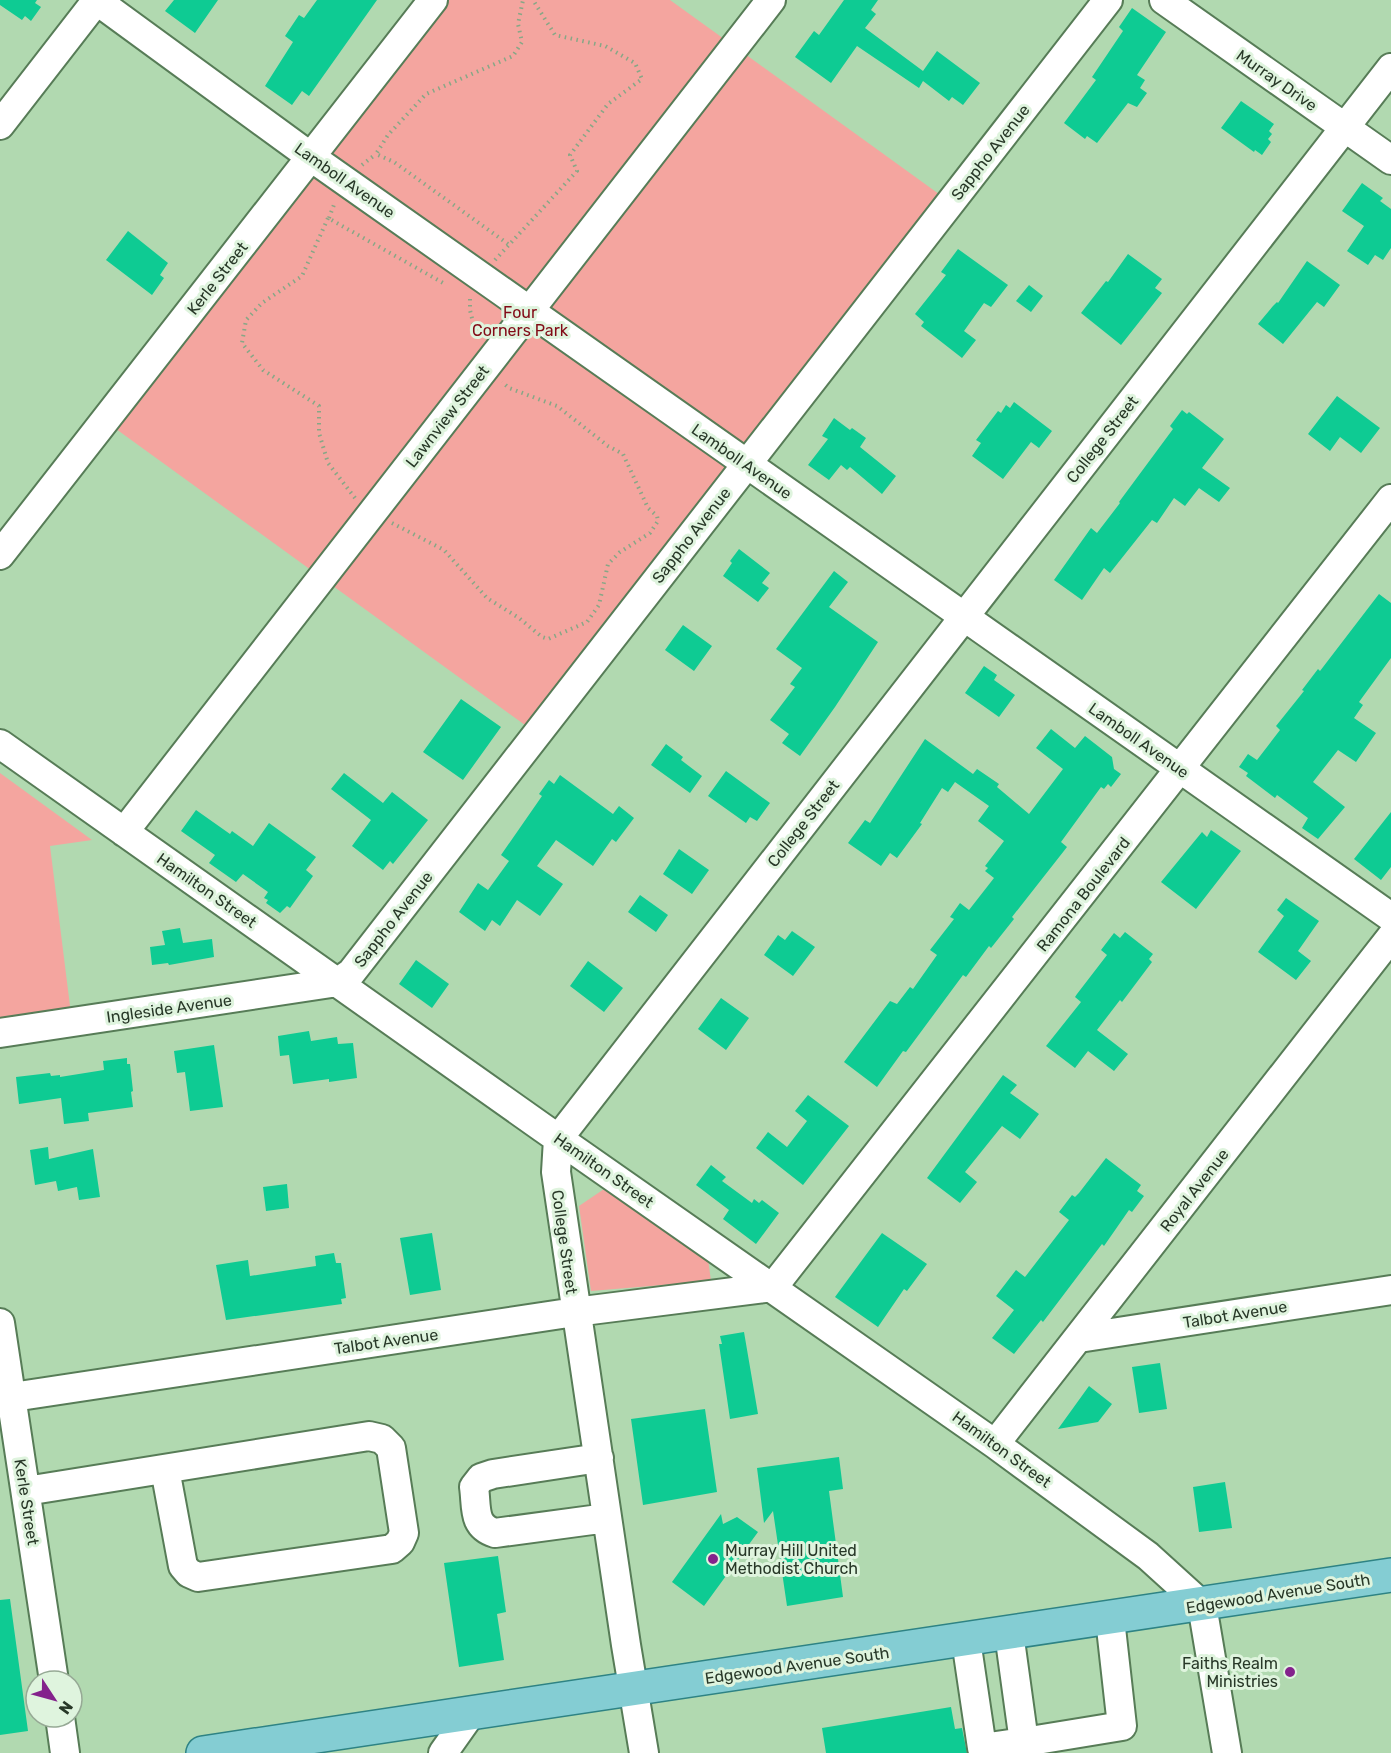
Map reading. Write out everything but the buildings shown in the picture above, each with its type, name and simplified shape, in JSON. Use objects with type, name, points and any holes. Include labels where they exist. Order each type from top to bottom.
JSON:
[{"type":"main road","name":"Edgewood Avenue South","points":[[203,1753],[1391,1575]]},
{"type":"street","name":"Lamboll Avenue","points":[[97,0],[311,157],[1391,917]]},
{"type":"street","points":[[0,125],[97,0]]},
{"type":"street","name":"Kerle Street","points":[[0,555],[433,0]]},
{"type":"street","name":"Lawnview Street","points":[[124,832],[771,0]]},
{"type":"street","name":"Sappho Avenue","points":[[338,982],[351,973],[1108,0]]},
{"type":"street","name":"Murray Drive","points":[[1164,0],[1391,160]]},
{"type":"street","name":"College Street","points":[[644,1753],[555,1172],[558,1138],[1391,68]]},
{"type":"street","name":"Ramona Boulevard","points":[[773,1287],[1181,770],[1391,499]]},
{"type":"street","name":"Hamilton Street","points":[[0,744],[996,1444],[1148,1556],[1202,1605]]},
{"type":"street","name":"Royal Avenue","points":[[996,1444],[1391,937]]},
{"type":"street","name":"Ingleside Avenue","points":[[0,1033],[338,982]]},
{"type":"street","name":"Talbot Avenue","points":[[6,1398],[575,1312],[773,1287]]},
{"type":"street","name":"Talbot Avenue","points":[[1079,1338],[1391,1290]]},
{"type":"street","name":"Kerle Street","points":[[0,1323],[6,1398],[26,1491],[52,1669]]},
{"type":"street","points":[[26,1491],[369,1436],[382,1439],[391,1448],[404,1533],[400,1542],[392,1549],[198,1577],[189,1573],[183,1566],[165,1469]]},
{"type":"street","points":[[599,1458],[493,1474],[481,1478],[474,1487],[478,1521],[484,1530],[495,1533],[607,1518]]},
{"type":"street","points":[[1202,1605],[1227,1753]]},
{"type":"street","points":[[966,1640],[982,1748],[1024,1742],[1122,1726],[1110,1618]]},
{"type":"street","points":[[1009,1633],[1024,1742]]},
{"type":"street","points":[[443,1753],[472,1712]]},
{"type":"street","points":[[62,1729],[65,1753]]},
{"type":"path","points":[[508,244],[394,162],[376,154],[388,135],[426,94],[513,56],[522,42],[518,24],[523,0]]},
{"type":"path","points":[[489,268],[508,244],[577,171],[570,154],[608,104],[642,79],[635,63],[605,46],[555,35],[533,0]]},
{"type":"path","points":[[361,506],[328,463],[319,433],[319,405],[263,369],[242,343],[246,320],[262,303],[302,276],[328,218],[450,287]]},
{"type":"path","points":[[460,293],[470,299]]},
{"type":"path","points":[[473,293],[470,299],[470,310],[478,342]]},
{"type":"path","points":[[382,518],[444,550],[487,598],[519,618],[542,637],[548,639],[587,622],[599,605],[608,564],[620,552],[650,533],[658,521],[657,516],[648,508],[624,454],[608,446],[557,406],[509,388],[495,375]]},
{"type":"green space","name":"Four Corners Park","points":[[432,0],[670,0],[950,202],[536,733],[105,421]]},
{"type":"green space","points":[[0,773],[92,840],[50,846],[71,1014],[0,1025]]},
{"type":"green space","points":[[607,1187],[708,1259],[711,1281],[591,1291],[579,1206]]},
{"type":"place","name":"Murray Hill United Methodist Church","points":[[713,1559]]},
{"type":"place","name":"Faiths Realm Ministries","points":[[1290,1672]]}]
